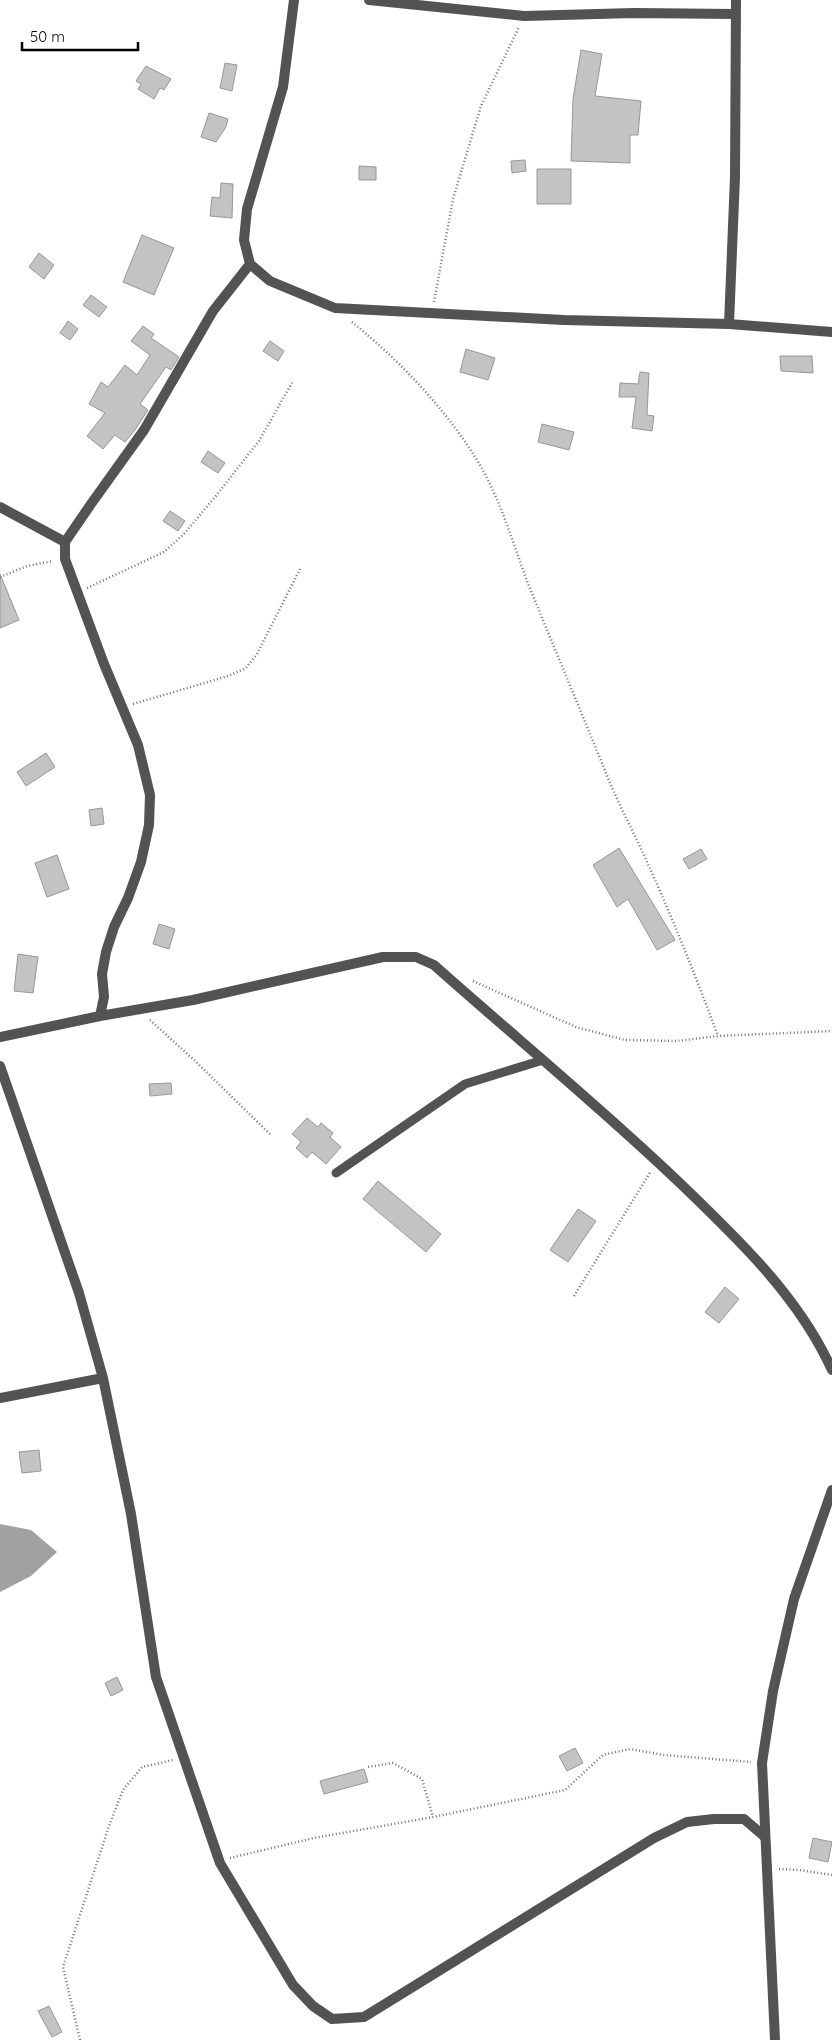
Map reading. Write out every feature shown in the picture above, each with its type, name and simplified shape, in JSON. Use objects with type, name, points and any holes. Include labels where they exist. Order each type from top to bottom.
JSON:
[{"type":"street","points":[[294,0],[283,86],[247,209],[244,240],[250,264],[270,281],[335,308],[564,320],[729,324],[832,332]]},
{"type":"street","points":[[369,0],[524,16],[634,13],[735,14]]},
{"type":"street","points":[[729,324],[735,177],[736,0]]},
{"type":"street","points":[[100,1016],[104,997],[102,974],[106,952],[114,926],[128,898],[141,862],[149,825],[150,795],[138,745],[64,559],[65,542],[144,430],[214,311],[250,264]]},
{"type":"street","points":[[0,507],[65,542]]},
{"type":"street","points":[[0,1037],[100,1016],[193,1000],[383,957],[416,957],[434,965],[543,1060],[657,1162],[764,1267],[810,1328],[832,1370]]},
{"type":"street","points":[[0,1066],[76,1284],[103,1378],[131,1514],[156,1677],[220,1864],[293,1985],[313,2006],[332,2019],[364,2017],[646,1843],[687,1822],[714,1819],[744,1819],[765,1837]]},
{"type":"street","points":[[0,1398],[103,1378]]},
{"type":"street","points":[[775,2040],[762,1763],[773,1691],[794,1599],[832,1490]]},
{"type":"lane","points":[[336,1173],[465,1084],[543,1060]]},
{"type":"path","points":[[432,314],[453,199],[481,106],[524,16]]},
{"type":"path","points":[[335,308],[382,346],[410,374],[443,413],[477,460],[502,511],[530,588],[607,776],[691,964],[718,1036]]},
{"type":"path","points":[[77,593],[164,552],[184,534],[259,441],[293,381]]},
{"type":"path","points":[[0,578],[27,566],[64,559]]},
{"type":"path","points":[[122,707],[192,688],[246,668],[257,654],[302,566]]},
{"type":"path","points":[[471,981],[576,1027],[625,1040],[677,1041],[718,1036],[832,1032]]},
{"type":"path","points":[[138,1009],[271,1135]]},
{"type":"path","points":[[574,1296],[657,1162]]},
{"type":"path","points":[[228,1859],[314,1838],[433,1817],[565,1790],[603,1755],[630,1749],[664,1755],[762,1763]]},
{"type":"path","points":[[80,2040],[63,1967],[108,1826],[123,1790],[142,1767],[184,1758]]},
{"type":"path","points":[[368,1767],[393,1763],[422,1779],[433,1817]]},
{"type":"path","points":[[767,1869],[800,1870],[832,1875]]},
{"type":"shaded area","points":[[0,1524],[31,1530],[57,1552],[31,1576],[0,1592]]},
{"type":"building","points":[[581,50],[602,54],[595,96],[641,101],[638,135],[630,135],[630,163],[571,161],[573,99]]},
{"type":"building","points":[[225,63],[237,65],[232,91],[220,88]]},
{"type":"building","points":[[146,66],[171,79],[164,90],[160,88],[154,99],[138,89],[141,84],[136,81]]},
{"type":"building","points":[[209,113],[228,119],[226,127],[216,142],[201,137]]},
{"type":"building","points":[[525,160],[526,171],[512,173],[511,161]]},
{"type":"building","points":[[359,166],[376,167],[376,180],[359,180]]},
{"type":"building","points":[[537,169],[571,169],[571,204],[537,204]]},
{"type":"building","points":[[221,183],[233,184],[232,218],[210,216],[212,197],[220,198]]},
{"type":"building","points":[[142,235],[174,248],[154,295],[123,282]]},
{"type":"building","points":[[39,253],[54,265],[44,279],[29,267]]},
{"type":"building","points":[[91,295],[107,307],[99,317],[83,305]]},
{"type":"building","points":[[68,321],[78,329],[70,340],[60,333]]},
{"type":"building","points":[[143,326],[154,334],[151,338],[179,357],[171,370],[166,367],[140,404],[148,410],[135,430],[125,442],[115,435],[103,449],[87,436],[105,413],[89,404],[101,382],[108,387],[125,365],[137,375],[150,355],[131,341]]},
{"type":"building","points":[[270,341],[284,351],[278,361],[263,351]]},
{"type":"building","points":[[466,349],[495,358],[488,380],[460,372]]},
{"type":"building","points":[[780,356],[812,356],[813,373],[781,371]]},
{"type":"building","points":[[640,372],[649,373],[647,415],[654,416],[652,431],[632,428],[636,397],[619,397],[620,383],[638,384]]},
{"type":"building","points":[[542,424],[574,432],[569,450],[538,442]]},
{"type":"building","points":[[208,451],[225,463],[218,473],[201,462]]},
{"type":"building","points":[[170,511],[185,521],[178,531],[163,521]]},
{"type":"building","points":[[0,574],[19,620],[0,628]]},
{"type":"building","points":[[46,753],[55,767],[26,786],[17,772]]},
{"type":"building","points":[[102,808],[104,824],[91,826],[89,810]]},
{"type":"building","points":[[619,848],[675,940],[657,950],[628,899],[617,907],[593,865]]},
{"type":"building","points":[[701,849],[707,859],[689,869],[683,859]]},
{"type":"building","points":[[57,855],[69,889],[47,897],[35,863]]},
{"type":"building","points":[[159,924],[175,929],[169,949],[153,944]]},
{"type":"building","points":[[18,954],[38,957],[33,993],[14,991]]},
{"type":"building","points":[[171,1083],[172,1094],[150,1096],[149,1084]]},
{"type":"building","points":[[307,1118],[318,1127],[321,1123],[333,1133],[330,1137],[341,1147],[326,1164],[312,1152],[307,1158],[296,1148],[301,1142],[292,1134]]},
{"type":"building","points":[[378,1181],[441,1234],[426,1252],[363,1199]]},
{"type":"building","points":[[578,1209],[596,1221],[568,1262],[550,1250]]},
{"type":"building","points":[[725,1287],[739,1299],[719,1323],[705,1312]]},
{"type":"building","points":[[39,1450],[41,1471],[22,1473],[19,1452]]},
{"type":"building","points":[[117,1677],[123,1690],[111,1696],[105,1683]]},
{"type":"building","points":[[575,1748],[583,1763],[567,1771],[559,1756]]},
{"type":"building","points":[[364,1769],[368,1782],[324,1794],[320,1781]]},
{"type":"building","points":[[813,1838],[832,1842],[828,1862],[809,1858]]},
{"type":"building","points":[[49,2006],[62,2032],[52,2037],[38,2011]]}]
